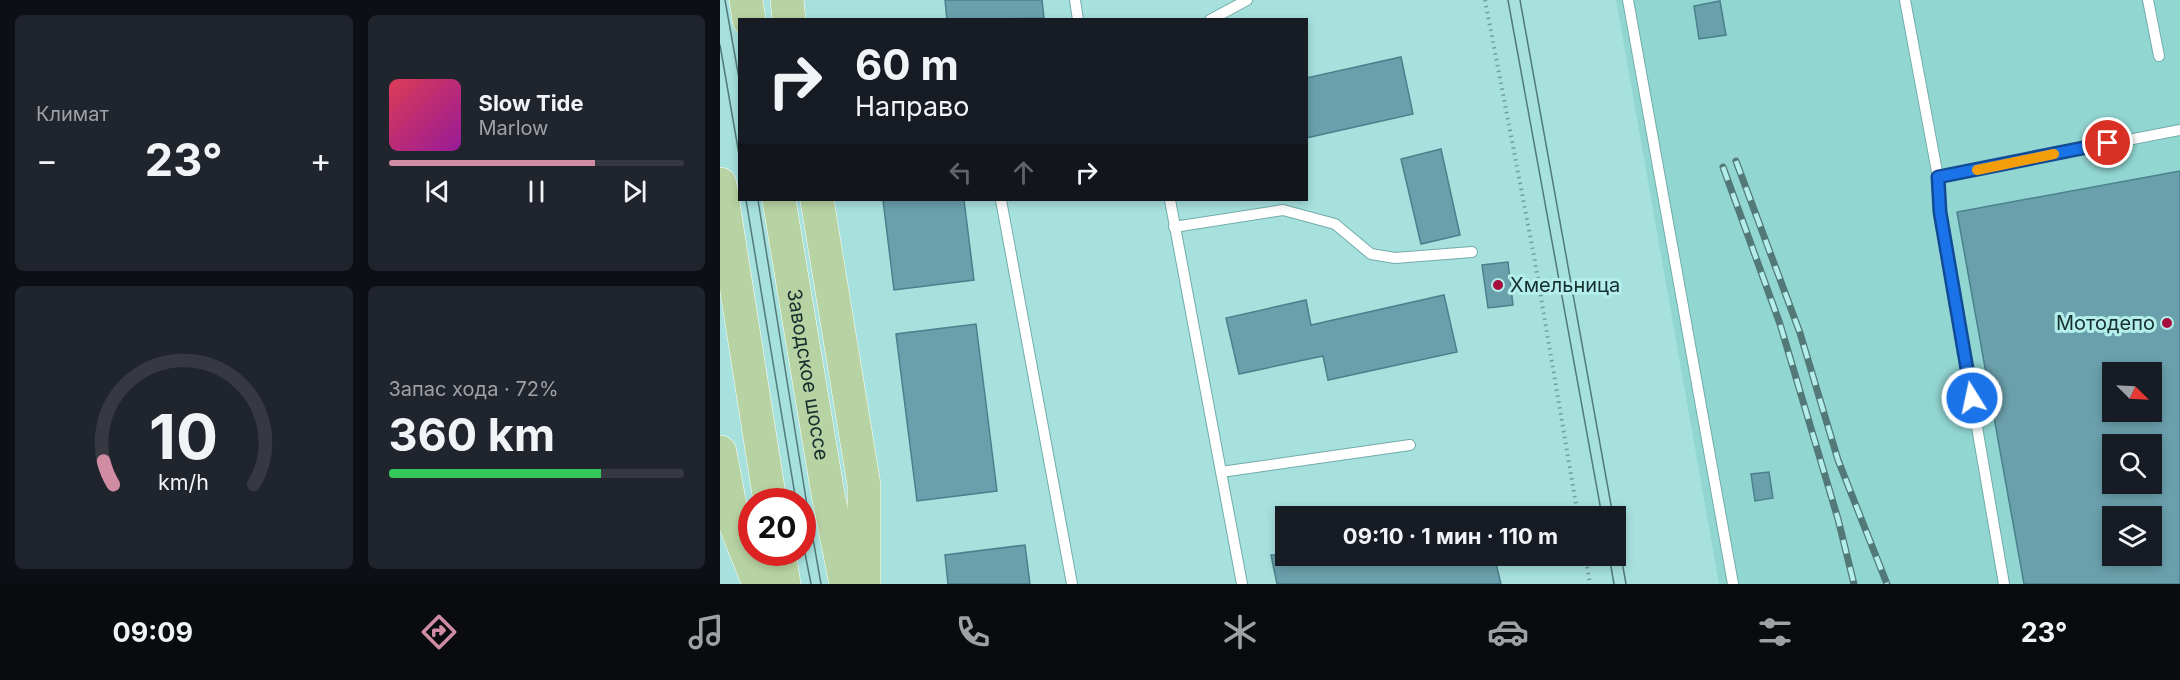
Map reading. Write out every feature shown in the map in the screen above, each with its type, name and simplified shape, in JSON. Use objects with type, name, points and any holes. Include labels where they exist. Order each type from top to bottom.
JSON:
[{"type":"main road","points":[[746,0],[749,18]]},
{"type":"main road","points":[[787,0],[789,18]]},
{"type":"main road","points":[[720,184],[768,488]]},
{"type":"main road","name":"Заводское шоссе","points":[[779,201],[828,494],[846,584]]},
{"type":"main road","points":[[817,201],[864,485],[864,584]]},
{"type":"main road","points":[[720,452],[732,516],[759,584]]},
{"type":"main road","points":[[781,566],[784,584]]},
{"type":"lane","points":[[1075,0],[1078,18]]},
{"type":"lane","points":[[1214,18],[1246,0]]},
{"type":"lane","points":[[1628,0],[1732,584]]},
{"type":"lane","points":[[1905,0],[1938,177],[1940,212],[2004,584]]},
{"type":"lane","points":[[2148,0],[2159,56]]},
{"type":"lane","points":[[1938,177],[2180,130]]},
{"type":"lane","points":[[1001,201],[1072,584]]},
{"type":"lane","points":[[1170,201],[1242,584]]},
{"type":"lane","points":[[1174,227],[1283,210],[1335,224],[1371,254],[1395,258],[1472,252]]},
{"type":"lane","points":[[1221,472],[1410,445]]},
{"type":"path","points":[[1485,0],[1534,256],[1576,506]]},
{"type":"path","points":[[1587,566],[1590,584]]},
{"type":"shaded area","points":[[1616,0],[2180,0],[2180,584],[1719,584]]},
{"type":"building","points":[[945,0],[1042,0],[1044,18],[947,18]]},
{"type":"building","points":[[1720,1],[1726,35],[1699,39],[1694,6]]},
{"type":"building","points":[[1401,57],[1413,114],[1308,138],[1308,78]]},
{"type":"building","points":[[1441,149],[1460,235],[1421,244],[1401,159]]},
{"type":"building","points":[[2180,171],[2180,584],[2024,584],[1957,212]]},
{"type":"building","points":[[883,201],[964,201],[974,280],[894,290]]},
{"type":"building","name":"Хмельница","points":[[1508,262],[1513,305],[1488,308],[1482,265]]},
{"type":"building","points":[[1444,295],[1457,352],[1328,380],[1323,356],[1239,374],[1226,318],[1306,300],[1311,325]]},
{"type":"building","points":[[976,324],[997,491],[917,501],[896,334]]},
{"type":"building","points":[[1769,472],[1773,498],[1755,501],[1751,474]]},
{"type":"building","points":[[1025,545],[1030,584],[948,584],[945,555]]},
{"type":"building","points":[[1271,555],[1275,555],[1275,566],[1497,566],[1501,584],[1277,584]]},
{"type":"tram line","points":[[725,0],[738,73]]},
{"type":"tram line","points":[[1508,0],[1600,506]]},
{"type":"tram line","points":[[1520,0],[1611,506]]},
{"type":"tram line","points":[[720,45],[738,148]]},
{"type":"tram line","points":[[746,201],[794,488]]},
{"type":"tram line","points":[[758,201],[821,584]]},
{"type":"tram line","points":[[807,566],[811,584]]},
{"type":"tram line","points":[[1611,566],[1614,584]]},
{"type":"tram line","points":[[1623,566],[1626,584]]},
{"type":"railway","points":[[1736,161],[1800,333],[1838,460],[1887,584]]},
{"type":"railway","points":[[1723,167],[1780,324],[1838,519],[1854,584]]},
{"type":"slow traffic","points":[[1977,170],[2054,154]]},
{"type":"place","name":"Хмельница","points":[[1498,285]]},
{"type":"place","name":"Мотодепо","points":[[2167,323]]},
{"type":"route","points":[[1972,398],[1940,212],[1938,177],[2108,143]]}]
